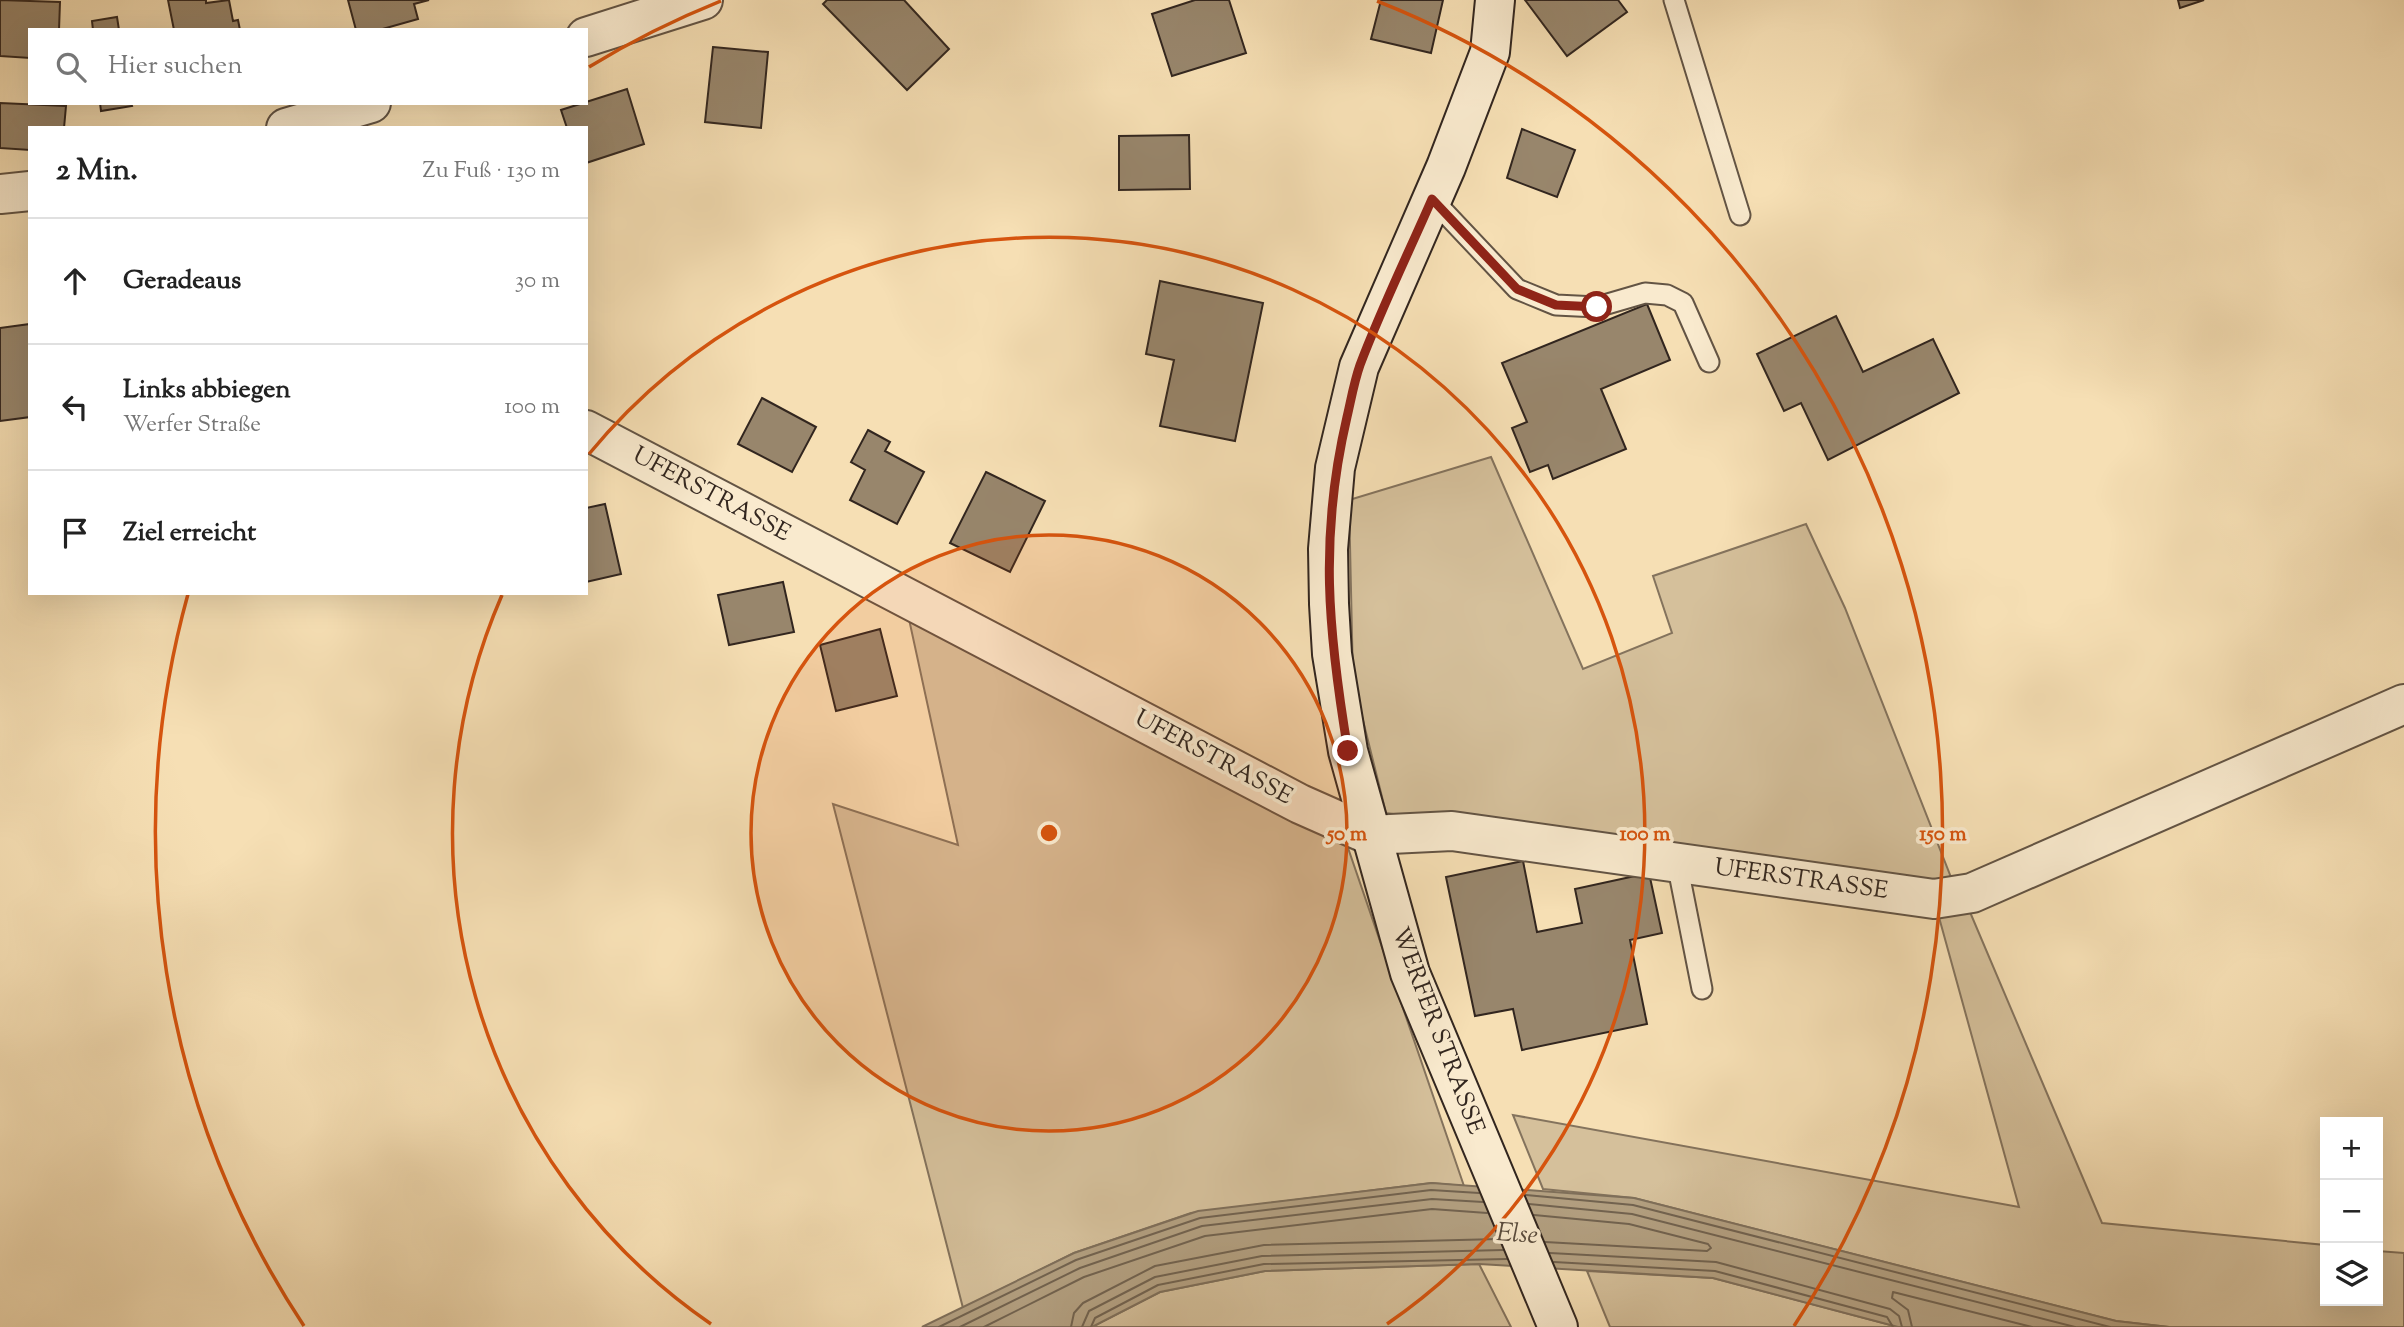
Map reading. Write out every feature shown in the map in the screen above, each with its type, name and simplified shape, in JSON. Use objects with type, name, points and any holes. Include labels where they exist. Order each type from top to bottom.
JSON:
[{"type":"street","points":[[588,36],[702,0]]},
{"type":"street","name":"WERFER STRASSE","points":[[1495,0],[1490,52],[1432,199],[1359,367],[1335,468],[1328,549],[1332,654],[1348,751],[1410,974],[1555,1320]]},
{"type":"street","points":[[293,126],[364,105]]},
{"type":"street","points":[[0,194],[28,191]]},
{"type":"street","name":"UFERSTRASSE","points":[[588,431],[1300,804],[1370,835],[1452,831],[1934,899],[1972,893],[2404,704]]},
{"type":"lane","points":[[1674,0],[1740,215]]},
{"type":"lane","points":[[1432,199],[1517,289],[1556,305],[1597,307],[1645,293],[1667,295],[1683,303],[1709,362]]},
{"type":"lane","points":[[1677,863],[1702,989]]},
{"type":"shaded area","points":[[1491,457],[1583,669],[1672,633],[1653,576],[1806,524],[1845,608],[1954,885],[1929,888],[1386,813],[1353,680],[1349,500]]},
{"type":"shaded area","points":[[907,610],[1347,845],[1464,1186],[1431,1183],[1191,1213],[1074,1253],[963,1308],[833,804],[958,845]]},
{"type":"shaded area","points":[[1967,905],[2102,1223],[2320,1245],[2320,1306],[2383,1306],[2383,1251],[2404,1253],[2404,1327],[2169,1327],[2116,1321],[1634,1198],[1543,1189],[1513,1115],[2019,1207],[1937,910]]},
{"type":"shaded area","points":[[1479,1264],[1511,1327],[1092,1327],[1160,1292],[1265,1271]]},
{"type":"shaded area","points":[[1587,1271],[1713,1278],[1898,1327],[1610,1327]]},
{"type":"water","name":"Else","points":[[1432,1183],[1634,1198],[2116,1321],[2169,1327],[1898,1327],[1713,1278],[1479,1264],[1265,1271],[1160,1292],[1092,1327],[922,1327],[1074,1253],[1198,1211]]},
{"type":"building","points":[[0,0],[60,2],[59,28],[28,28],[28,58],[0,56]]},
{"type":"building","points":[[168,0],[206,0],[206,3],[229,0],[233,21],[238,20],[240,28],[174,28]]},
{"type":"building","points":[[348,0],[429,0],[414,4],[418,19],[386,28],[355,28]]},
{"type":"building","points":[[827,0],[904,0],[949,49],[907,90],[823,4]]},
{"type":"building","points":[[1195,0],[1229,0],[1246,53],[1172,76],[1152,14]]},
{"type":"building","points":[[1381,0],[1443,0],[1431,53],[1371,39]]},
{"type":"building","points":[[1525,0],[1618,0],[1627,12],[1567,56]]},
{"type":"building","points":[[2178,0],[2204,0],[2180,8]]},
{"type":"building","points":[[117,17],[119,28],[93,28],[92,21]]},
{"type":"building","points":[[713,47],[768,52],[761,128],[705,122]]},
{"type":"building","points":[[627,89],[644,144],[588,162],[588,126],[566,126],[561,110],[588,105],[588,101]]},
{"type":"building","points":[[0,103],[66,106],[64,126],[28,126],[28,150],[0,148]]},
{"type":"building","points":[[100,105],[132,106],[101,111]]},
{"type":"building","points":[[1522,129],[1575,150],[1557,197],[1507,178]]},
{"type":"building","points":[[1189,135],[1190,189],[1119,190],[1119,136]]},
{"type":"building","points":[[1160,281],[1263,303],[1235,441],[1160,426],[1174,360],[1146,354]]},
{"type":"building","points":[[1647,304],[1670,360],[1601,389],[1626,449],[1553,479],[1548,465],[1530,472],[1512,428],[1527,422],[1502,363]]},
{"type":"building","points":[[1836,316],[1863,372],[1933,339],[1959,393],[1828,460],[1801,403],[1784,411],[1757,354]]},
{"type":"building","points":[[28,324],[28,417],[0,421],[0,328]]},
{"type":"building","points":[[762,398],[816,427],[792,472],[738,444]]},
{"type":"building","points":[[868,430],[890,442],[885,451],[924,472],[897,524],[850,500],[865,470],[851,462]]},
{"type":"building","points":[[986,472],[1045,501],[1010,572],[950,543]]},
{"type":"building","points":[[605,504],[621,574],[588,582],[588,508]]},
{"type":"building","points":[[783,582],[794,632],[729,645],[718,595]]},
{"type":"building","points":[[880,629],[897,696],[836,711],[820,645]]},
{"type":"building","points":[[1523,861],[1537,932],[1582,923],[1575,889],[1649,873],[1662,933],[1630,940],[1647,1024],[1522,1050],[1513,1009],[1475,1016],[1446,877]]},
{"type":"route","points":[[1348,751],[1332,654],[1329,604],[1328,549],[1335,468],[1359,367],[1432,199],[1517,289],[1556,305],[1597,307]]}]
